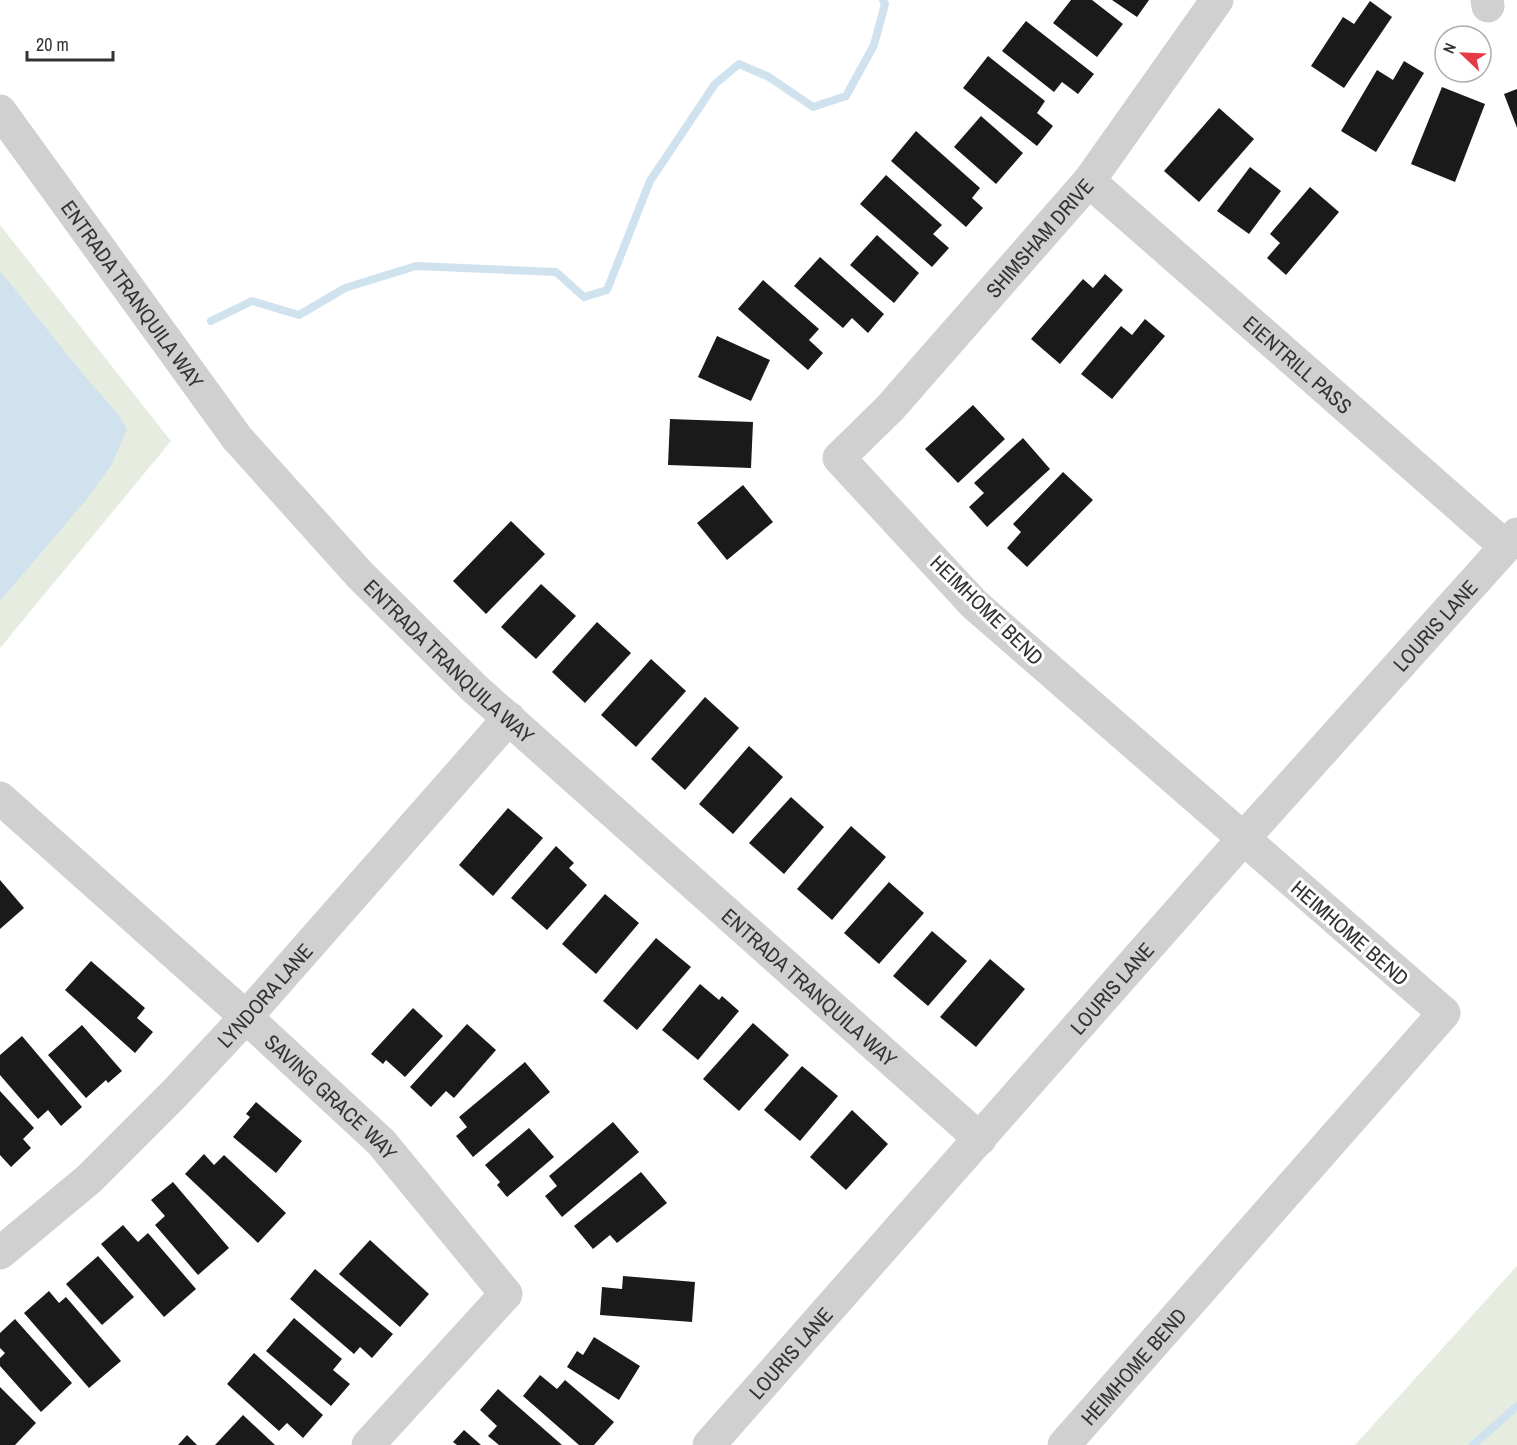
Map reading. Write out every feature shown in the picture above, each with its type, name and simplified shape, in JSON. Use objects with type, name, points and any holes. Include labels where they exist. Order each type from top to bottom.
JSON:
[{"type":"street","name":"SHIMSHAM DRIVE","points":[[839,458],[890,408],[1089,181],[1217,0]]},
{"type":"street","name":"ENTRADA TRANQUILA WAY","points":[[0,111],[237,438],[360,575],[473,687],[980,1139]]},
{"type":"street","name":"EIENTRILL PASS","points":[[1089,181],[1511,540]]},
{"type":"street","name":"HEIMHOME BEND","points":[[839,458],[974,604],[1444,1013],[1064,1445]]},
{"type":"street","name":"LOURIS LANE","points":[[709,1445],[1243,839],[1511,540]]},
{"type":"street","name":"LYNDORA LANE","points":[[0,1253],[89,1179],[175,1093],[246,1017],[509,718]]},
{"type":"street","name":"SAVING GRACE WAY","points":[[0,798],[246,1017],[381,1142],[506,1294],[368,1445]]},
{"type":"shaded area","points":[[0,225],[171,441],[0,648]]},
{"type":"shaded area","points":[[1517,1266],[1517,1445],[1355,1445]]},
{"type":"water","points":[[0,271],[118,414],[127,429],[112,464],[86,500],[0,601]]},
{"type":"building","points":[[1071,0],[1092,0],[1123,24],[1097,57],[1053,23]]},
{"type":"building","points":[[1112,0],[1149,0],[1137,17]]},
{"type":"building","points":[[1370,1],[1392,17],[1344,88],[1311,66],[1343,17],[1354,24]]},
{"type":"building","points":[[1026,21],[1094,74],[1078,94],[1062,82],[1054,92],[1002,51]]},
{"type":"building","points":[[988,56],[1045,101],[1037,113],[1053,126],[1037,146],[963,88]]},
{"type":"building","points":[[1404,61],[1424,73],[1376,152],[1341,131],[1377,70],[1393,80]]},
{"type":"building","points":[[1442,87],[1485,104],[1455,182],[1411,164]]},
{"type":"building","points":[[1517,89],[1517,128],[1504,94]]},
{"type":"building","points":[[1219,108],[1254,139],[1199,202],[1164,171]]},
{"type":"building","points":[[981,116],[1023,153],[996,184],[954,147]]},
{"type":"building","points":[[916,131],[980,188],[972,198],[983,208],[966,227],[891,161]]},
{"type":"building","points":[[1250,167],[1281,191],[1249,234],[1217,211]]},
{"type":"building","points":[[886,175],[942,225],[933,234],[949,248],[932,267],[860,204]]},
{"type":"building","points":[[1310,187],[1339,212],[1286,275],[1267,258],[1280,243],[1270,234]]},
{"type":"building","points":[[877,235],[919,273],[894,303],[850,265]]},
{"type":"building","points":[[820,257],[884,314],[868,333],[852,318],[843,328],[794,286]]},
{"type":"building","points":[[1105,274],[1123,290],[1060,364],[1031,339],[1083,279],[1093,288]]},
{"type":"building","points":[[763,280],[819,329],[809,340],[823,353],[808,370],[738,309]]},
{"type":"building","points":[[1145,319],[1165,336],[1112,399],[1081,374],[1121,326],[1132,335]]},
{"type":"building","points":[[717,336],[770,360],[751,401],[698,377]]},
{"type":"building","points":[[973,405],[1005,439],[958,483],[925,449]]},
{"type":"building","points":[[670,419],[753,422],[751,468],[668,465]]},
{"type":"building","points":[[1023,438],[1050,469],[987,527],[969,507],[984,493],[974,483]]},
{"type":"building","points":[[1063,472],[1093,500],[1027,567],[1007,548],[1021,532],[1013,524]]},
{"type":"building","points":[[743,485],[773,522],[727,560],[697,523]]},
{"type":"building","points":[[511,521],[545,554],[486,614],[453,581]]},
{"type":"building","points":[[541,584],[576,616],[536,659],[501,627]]},
{"type":"building","points":[[597,622],[631,653],[585,703],[552,672]]},
{"type":"building","points":[[651,659],[686,691],[636,747],[601,715]]},
{"type":"building","points":[[705,697],[739,728],[685,790],[651,759]]},
{"type":"building","points":[[749,746],[783,777],[733,834],[699,804]]},
{"type":"building","points":[[791,797],[824,827],[784,874],[749,843]]},
{"type":"building","points":[[508,808],[543,838],[493,896],[459,865]]},
{"type":"building","points":[[851,826],[886,857],[832,920],[797,889]]},
{"type":"building","points":[[556,846],[574,863],[569,868],[587,885],[547,930],[511,898]]},
{"type":"building","points":[[0,880],[24,908],[0,929]]},
{"type":"building","points":[[889,882],[924,913],[879,964],[844,933]]},
{"type":"building","points":[[605,894],[639,923],[596,974],[562,944]]},
{"type":"building","points":[[932,931],[967,961],[928,1006],[893,976]]},
{"type":"building","points":[[656,938],[691,967],[637,1030],[603,1001]]},
{"type":"building","points":[[990,959],[1025,989],[976,1047],[940,1017]]},
{"type":"building","points":[[91,961],[145,1008],[137,1018],[153,1032],[135,1053],[65,990]]},
{"type":"building","points":[[700,984],[719,1000],[722,996],[739,1011],[698,1060],[662,1030]]},
{"type":"building","points":[[413,1008],[443,1036],[405,1077],[386,1060],[383,1064],[371,1054]]},
{"type":"building","points":[[753,1023],[789,1055],[739,1111],[703,1079]]},
{"type":"building","points":[[467,1024],[496,1050],[454,1098],[446,1091],[431,1107],[410,1087]]},
{"type":"building","points":[[82,1025],[122,1071],[108,1083],[106,1080],[86,1098],[48,1055]]},
{"type":"building","points":[[22,1036],[82,1107],[61,1126],[48,1110],[38,1119],[0,1075],[0,1055]]},
{"type":"building","points":[[525,1062],[550,1092],[473,1157],[456,1136],[467,1127],[459,1117]]},
{"type":"building","points":[[802,1066],[838,1096],[800,1141],[764,1110]]},
{"type":"building","points":[[0,1091],[34,1128],[23,1139],[31,1148],[11,1167],[0,1155]]},
{"type":"building","points":[[256,1102],[302,1141],[276,1173],[233,1137],[250,1117],[246,1114]]},
{"type":"building","points":[[852,1110],[888,1144],[846,1190],[810,1157]]},
{"type":"building","points":[[613,1122],[639,1152],[562,1217],[545,1196],[557,1186],[549,1176]]},
{"type":"building","points":[[529,1128],[554,1157],[507,1197],[497,1185],[500,1182],[485,1165]]},
{"type":"building","points":[[204,1154],[214,1165],[224,1155],[286,1213],[258,1243],[185,1174]]},
{"type":"building","points":[[641,1172],[667,1203],[617,1243],[610,1235],[593,1249],[574,1226]]},
{"type":"building","points":[[173,1182],[229,1248],[198,1275],[155,1225],[165,1216],[151,1200]]},
{"type":"building","points":[[123,1225],[138,1242],[148,1233],[196,1289],[164,1317],[101,1244]]},
{"type":"building","points":[[370,1240],[429,1294],[400,1327],[339,1274]]},
{"type":"building","points":[[98,1256],[134,1297],[102,1325],[66,1284]]},
{"type":"building","points":[[315,1269],[393,1334],[372,1358],[360,1347],[354,1354],[290,1299]]},
{"type":"building","points":[[623,1276],[695,1282],[692,1322],[600,1315],[602,1287],[622,1289]]},
{"type":"building","points":[[49,1291],[59,1303],[66,1297],[121,1361],[89,1388],[24,1313]]},
{"type":"building","points":[[294,1318],[342,1359],[333,1370],[350,1384],[331,1406],[266,1351]]},
{"type":"building","points":[[15,1319],[72,1383],[41,1412],[0,1366],[0,1358],[5,1353],[0,1348],[0,1333]]},
{"type":"building","points":[[594,1337],[640,1366],[619,1400],[567,1367],[577,1351],[583,1355]]},
{"type":"building","points":[[254,1353],[323,1415],[303,1438],[287,1423],[279,1431],[227,1384]]},
{"type":"building","points":[[540,1375],[557,1389],[565,1380],[614,1422],[594,1445],[579,1445],[523,1396]]},
{"type":"building","points":[[0,1387],[36,1423],[15,1445],[0,1445]]},
{"type":"building","points":[[498,1389],[562,1445],[499,1445],[488,1436],[497,1426],[480,1410]]},
{"type":"building","points":[[243,1415],[275,1445],[215,1445]]},
{"type":"building","points":[[464,1430],[481,1445],[457,1445],[453,1442]]},
{"type":"building","points":[[187,1435],[197,1445],[178,1445]]},
{"type":"waterway","points":[[211,321],[252,301],[299,315],[345,288],[416,266],[556,272],[584,297],[607,290],[650,181],[715,84],[739,64],[769,77],[813,107],[846,96],[874,45],[885,4],[883,0]]},
{"type":"waterway","points":[[1473,1445],[1517,1406]]}]
